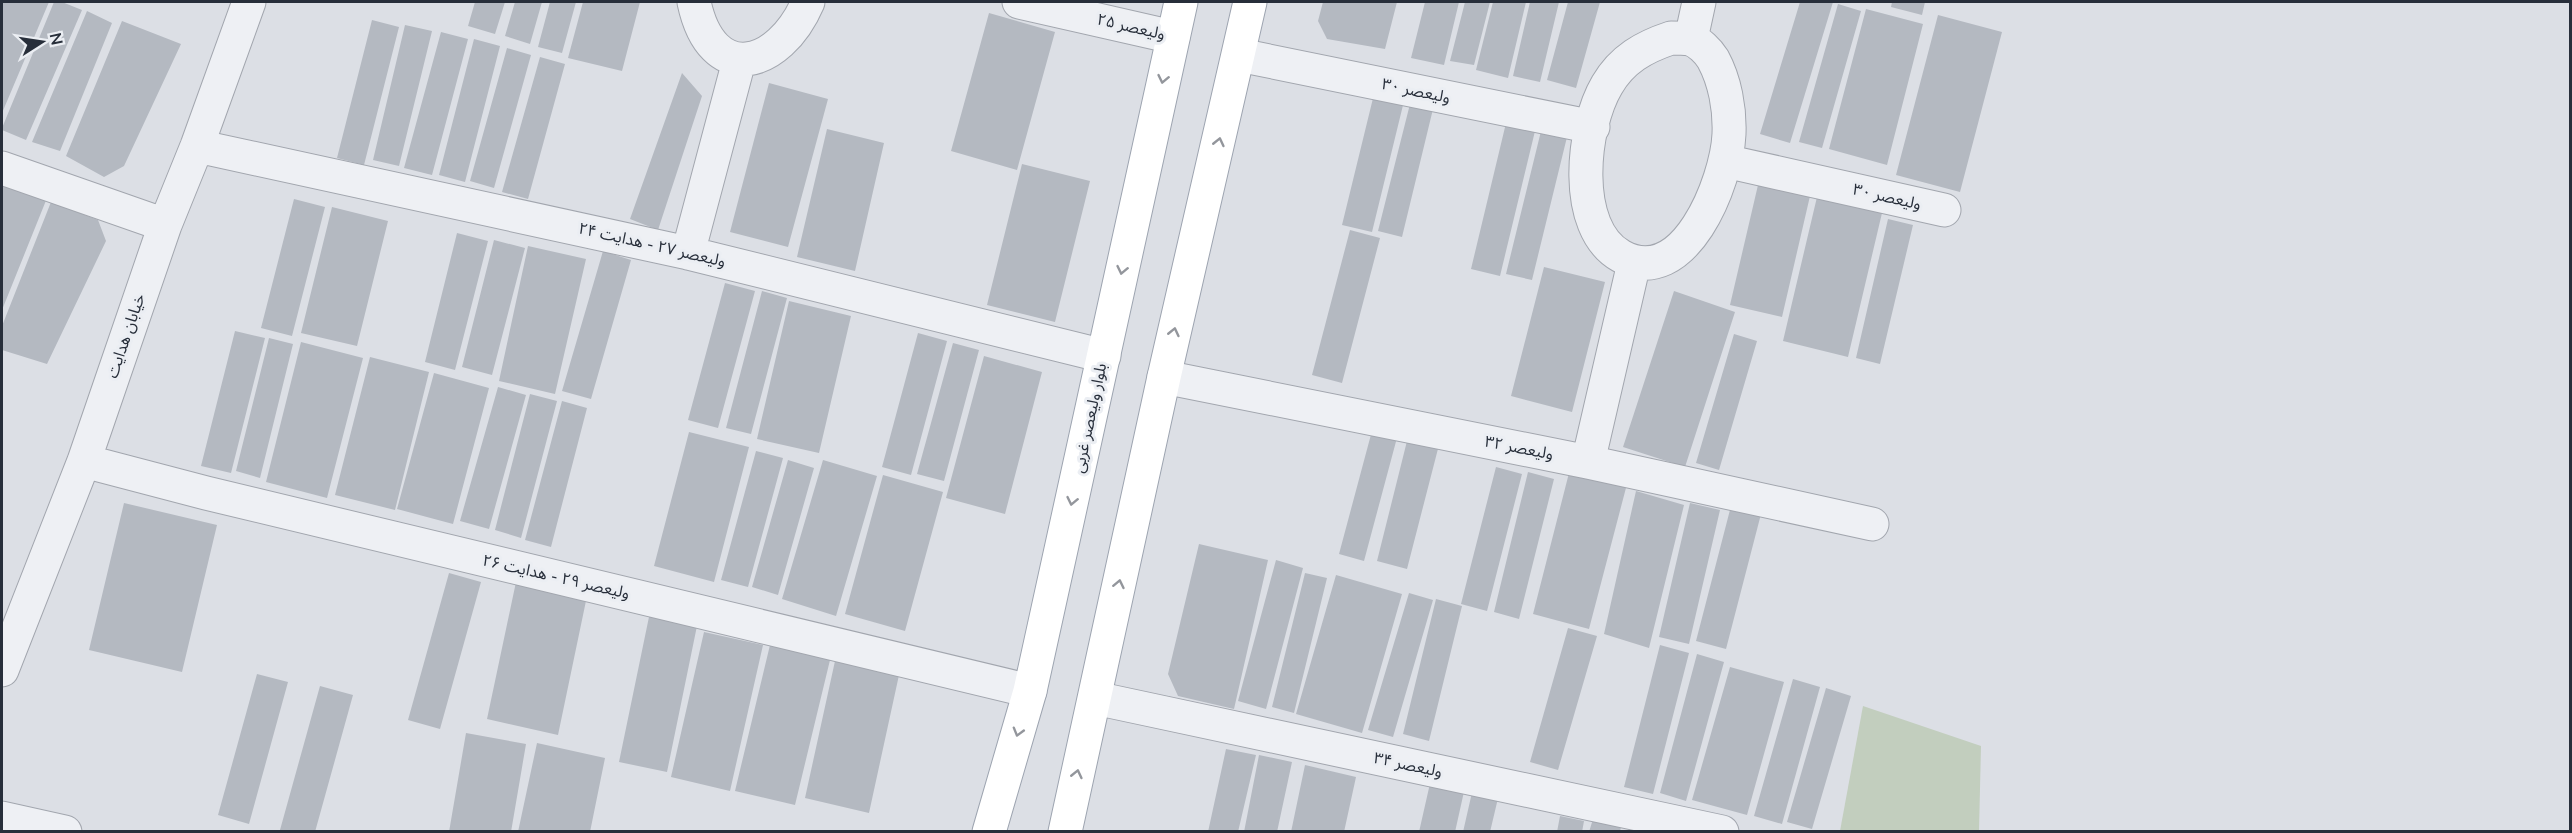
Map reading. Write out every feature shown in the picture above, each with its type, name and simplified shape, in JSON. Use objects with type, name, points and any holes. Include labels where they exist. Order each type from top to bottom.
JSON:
[{"type":"main road","name":"بلوار ولیعصر غربی","points":[[989,831],[1030,691],[1181,2]]},
{"type":"main road","points":[[1065,831],[1164,377],[1250,2]]},
{"type":"street","name":"خیابان هدایت","points":[[2,670],[84,461],[165,225],[197,146],[249,2]]},
{"type":"street","points":[[694,2],[705,35],[718,50],[739,61],[763,57],[776,46],[795,29],[808,2]]},
{"type":"street","name":"ولیعصر ۲۵","points":[[1018,2],[1173,37]]},
{"type":"street","points":[[1691,39],[1699,2]]},
{"type":"street","points":[[1671,38],[1691,39],[1707,50],[1718,68],[1725,91],[1729,136],[1725,161],[1718,185],[1698,230],[1679,249],[1656,261],[1634,263],[1614,252],[1597,233],[1587,204],[1586,175],[1597,108],[1608,84],[1626,62],[1646,46],[1671,38]]},
{"type":"street","name":"ولیعصر ۳۰","points":[[1239,55],[1593,127]]},
{"type":"street","points":[[688,253],[739,61]]},
{"type":"street","name":"ولیعصر ۲۷ - هدایت ۲۴","points":[[197,146],[688,253],[1104,356]]},
{"type":"street","name":"ولیعصر ۳۰","points":[[1725,161],[1944,210]]},
{"type":"street","points":[[2,168],[165,225]]},
{"type":"street","points":[[1588,462],[1634,263]]},
{"type":"street","name":"ولیعصر ۳۲","points":[[1164,377],[1588,462],[1872,524]]},
{"type":"street","name":"ولیعصر ۲۹ - هدایت ۲۶","points":[[84,461],[206,494],[1030,691]]},
{"type":"street","name":"ولیعصر ۳۴","points":[[1095,698],[1722,831]]},
{"type":"street","points":[[2,818],[65,831]]},
{"type":"green space","points":[[1863,706],[1981,746],[1979,831],[1840,831]]},
{"type":"building","points":[[2,2],[49,2],[2,113]]},
{"type":"building","points":[[54,2],[62,2],[82,10],[26,140],[2,128]]},
{"type":"building","points":[[475,2],[505,2],[495,34],[468,26]]},
{"type":"building","points":[[515,2],[542,2],[530,44],[505,36]]},
{"type":"building","points":[[550,2],[576,2],[562,53],[538,47]]},
{"type":"building","points":[[583,2],[640,2],[622,71],[568,58]]},
{"type":"building","points":[[1323,2],[1397,2],[1385,49],[1327,39],[1318,21]]},
{"type":"building","points":[[1425,2],[1459,2],[1444,65],[1411,58]]},
{"type":"building","points":[[1465,2],[1490,2],[1474,65],[1450,61]]},
{"type":"building","points":[[1493,2],[1526,2],[1508,78],[1476,70]]},
{"type":"building","points":[[1530,2],[1559,2],[1540,82],[1513,76]]},
{"type":"building","points":[[1568,2],[1600,2],[1576,88],[1547,80]]},
{"type":"building","points":[[1800,2],[1833,2],[1790,143],[1760,134]]},
{"type":"building","points":[[1892,2],[1925,2],[1922,15],[1891,7]]},
{"type":"building","points":[[1838,4],[1861,11],[1822,148],[1799,142]]},
{"type":"building","points":[[1866,9],[1923,24],[1887,165],[1829,149]]},
{"type":"building","points":[[87,11],[112,23],[60,151],[32,142]]},
{"type":"building","points":[[989,13],[1055,32],[1017,170],[951,151]]},
{"type":"building","points":[[1938,15],[2002,32],[1960,192],[1896,175]]},
{"type":"building","points":[[372,20],[399,27],[364,165],[337,158]]},
{"type":"building","points":[[122,21],[181,44],[124,166],[104,177],[66,156]]},
{"type":"building","points":[[405,25],[432,31],[399,166],[373,160]]},
{"type":"building","points":[[441,32],[468,39],[432,175],[404,168]]},
{"type":"building","points":[[474,39],[500,46],[465,182],[439,175]]},
{"type":"building","points":[[507,48],[531,55],[494,188],[470,181]]},
{"type":"building","points":[[540,57],[565,64],[528,199],[502,192]]},
{"type":"building","points":[[682,73],[702,96],[658,230],[630,219]]},
{"type":"building","points":[[769,83],[828,99],[788,247],[730,232]]},
{"type":"building","points":[[1375,90],[1405,97],[1372,232],[1342,225]]},
{"type":"building","points":[[1410,104],[1433,109],[1402,237],[1378,231]]},
{"type":"building","points":[[1506,123],[1535,131],[1500,276],[1471,269]]},
{"type":"building","points":[[827,129],[884,143],[855,271],[797,257]]},
{"type":"building","points":[[1541,131],[1567,137],[1532,280],[1506,274]]},
{"type":"building","points":[[1022,164],[1090,181],[1055,322],[987,305]]},
{"type":"building","points":[[2,183],[47,198],[2,310]]},
{"type":"building","points":[[1758,185],[1810,196],[1782,317],[1730,305]]},
{"type":"building","points":[[1817,197],[1882,213],[1848,357],[1783,341]]},
{"type":"building","points":[[294,199],[325,207],[292,336],[261,328]]},
{"type":"building","points":[[51,202],[98,220],[106,241],[47,364],[2,350],[2,326]]},
{"type":"building","points":[[332,207],[388,221],[357,346],[301,333]]},
{"type":"building","points":[[1888,219],[1913,225],[1880,364],[1856,358]]},
{"type":"building","points":[[1350,230],[1380,238],[1342,383],[1312,375]]},
{"type":"building","points":[[457,233],[488,241],[455,370],[425,362]]},
{"type":"building","points":[[494,240],[525,248],[492,375],[462,367]]},
{"type":"building","points":[[528,246],[586,259],[555,394],[499,381]]},
{"type":"building","points":[[603,251],[631,260],[591,399],[562,391]]},
{"type":"building","points":[[1544,267],[1605,282],[1572,412],[1511,396]]},
{"type":"building","points":[[725,283],[755,291],[718,428],[688,420]]},
{"type":"building","points":[[762,291],[787,298],[751,434],[726,428]]},
{"type":"building","points":[[1674,291],[1735,312],[1685,467],[1623,447]]},
{"type":"building","points":[[789,301],[851,316],[819,453],[757,439]]},
{"type":"building","points":[[235,331],[265,338],[231,473],[201,466]]},
{"type":"building","points":[[918,333],[947,341],[911,475],[882,467]]},
{"type":"building","points":[[1734,334],[1757,341],[1719,470],[1696,463]]},
{"type":"building","points":[[269,338],[293,344],[260,478],[236,471]]},
{"type":"building","points":[[301,342],[363,358],[327,498],[266,482]]},
{"type":"building","points":[[953,343],[979,350],[944,481],[917,474]]},
{"type":"building","points":[[984,356],[1042,372],[1005,514],[946,498]]},
{"type":"building","points":[[370,357],[429,372],[395,510],[335,495]]},
{"type":"building","points":[[434,373],[489,388],[453,524],[397,509]]},
{"type":"building","points":[[498,387],[526,395],[489,529],[460,521]]},
{"type":"building","points":[[530,394],[557,401],[521,538],[495,530]]},
{"type":"building","points":[[562,401],[587,408],[551,547],[525,540]]},
{"type":"building","points":[[1373,427],[1398,434],[1364,561],[1339,554]]},
{"type":"building","points":[[689,432],[749,447],[714,582],[654,566]]},
{"type":"building","points":[[1409,433],[1440,441],[1407,569],[1377,561]]},
{"type":"building","points":[[756,451],[783,458],[748,587],[721,580]]},
{"type":"building","points":[[788,460],[814,468],[778,595],[752,587]]},
{"type":"building","points":[[823,460],[877,476],[836,616],[782,599]]},
{"type":"building","points":[[1496,467],[1522,474],[1487,611],[1461,604]]},
{"type":"building","points":[[1570,469],[1627,484],[1589,629],[1533,614]]},
{"type":"building","points":[[1528,472],[1554,479],[1519,619],[1494,612]]},
{"type":"building","points":[[883,475],[943,492],[905,631],[845,614]]},
{"type":"building","points":[[1636,491],[1684,505],[1649,648],[1604,634]]},
{"type":"building","points":[[124,503],[217,525],[182,672],[89,650]]},
{"type":"building","points":[[1690,503],[1720,510],[1689,644],[1659,637]]},
{"type":"building","points":[[1731,506],[1761,514],[1726,649],[1696,641]]},
{"type":"building","points":[[1199,544],[1268,560],[1234,709],[1178,696],[1168,674]]},
{"type":"building","points":[[1276,560],[1303,568],[1266,709],[1238,701]]},
{"type":"building","points":[[449,573],[481,582],[440,729],[408,720]]},
{"type":"building","points":[[1305,573],[1327,578],[1294,713],[1272,707]]},
{"type":"building","points":[[1336,575],[1402,594],[1362,733],[1296,714]]},
{"type":"building","points":[[516,582],[587,596],[558,735],[487,719]]},
{"type":"building","points":[[1409,593],[1433,600],[1393,737],[1368,730]]},
{"type":"building","points":[[1436,599],[1462,606],[1429,741],[1403,734]]},
{"type":"building","points":[[650,612],[698,621],[667,772],[619,762]]},
{"type":"building","points":[[1568,628],[1597,636],[1558,770],[1530,762]]},
{"type":"building","points":[[704,632],[763,645],[730,791],[671,777]]},
{"type":"building","points":[[770,645],[830,660],[795,805],[735,791]]},
{"type":"building","points":[[1660,645],[1689,653],[1653,794],[1624,787]]},
{"type":"building","points":[[1697,654],[1724,662],[1686,801],[1660,793]]},
{"type":"building","points":[[835,661],[899,675],[869,813],[805,798]]},
{"type":"building","points":[[1730,667],[1784,682],[1747,815],[1692,800]]},
{"type":"building","points":[[257,674],[288,682],[249,824],[218,815]]},
{"type":"building","points":[[1793,679],[1820,687],[1782,824],[1754,816]]},
{"type":"building","points":[[320,686],[353,695],[315,832],[285,832],[280,830]]},
{"type":"building","points":[[1826,688],[1851,696],[1812,829],[1787,822]]},
{"type":"building","points":[[466,733],[526,744],[511,832],[449,832]]},
{"type":"building","points":[[537,743],[605,758],[590,832],[518,832]]},
{"type":"building","points":[[1226,749],[1256,755],[1238,832],[1208,832]]},
{"type":"building","points":[[1259,755],[1292,762],[1277,832],[1244,832]]},
{"type":"building","points":[[1305,765],[1356,777],[1344,832],[1291,832]]},
{"type":"building","points":[[1431,779],[1465,787],[1455,832],[1419,832]]},
{"type":"building","points":[[1473,788],[1499,794],[1490,832],[1463,832]]},
{"type":"building","points":[[1560,816],[1584,821],[1582,832],[1557,832]]},
{"type":"building","points":[[1593,819],[1621,827],[1620,832],[1589,832]]}]
